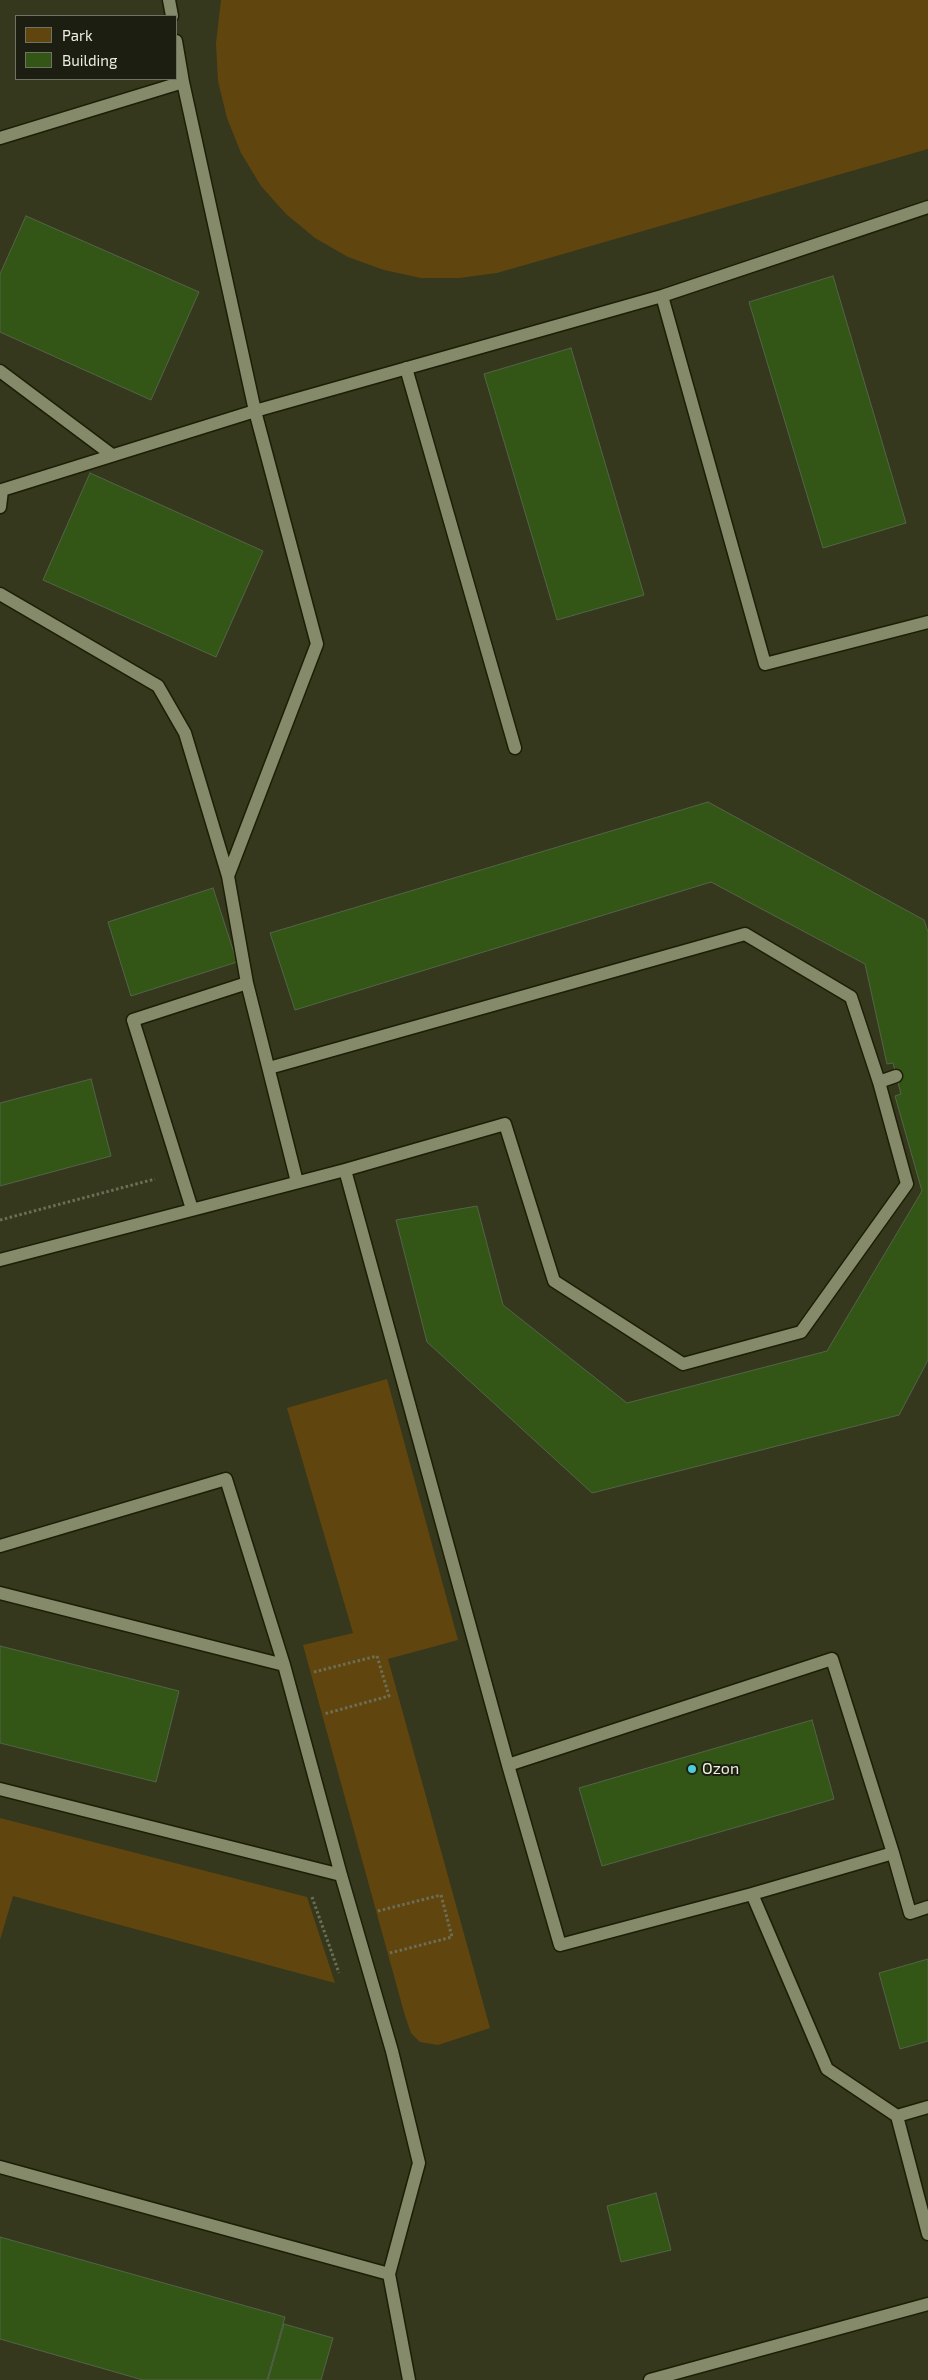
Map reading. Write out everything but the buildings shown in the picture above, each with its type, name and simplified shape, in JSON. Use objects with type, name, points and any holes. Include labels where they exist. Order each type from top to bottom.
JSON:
[{"type":"lane","points":[[169,0],[172,15]]},
{"type":"lane","points":[[178,53],[255,411],[317,644],[228,876]]},
{"type":"lane","points":[[0,138],[183,82]]},
{"type":"lane","points":[[0,507],[2,490],[255,411],[662,296],[928,207]]},
{"type":"lane","points":[[662,296],[765,664],[928,622]]},
{"type":"lane","points":[[406,368],[515,748]]},
{"type":"lane","points":[[0,371],[112,455]]},
{"type":"lane","points":[[0,594],[158,686],[184,733],[228,876],[247,983],[297,1182]]},
{"type":"lane","points":[[0,1260],[345,1170],[505,1124],[554,1282],[683,1364],[800,1332],[907,1184],[879,1082],[851,997],[745,934],[269,1068]]},
{"type":"lane","points":[[192,1209],[133,1020],[247,983]]},
{"type":"lane","points":[[879,1082],[896,1076]]},
{"type":"lane","points":[[345,1170],[508,1765],[560,1945],[752,1894],[893,1853]]},
{"type":"lane","points":[[0,1546],[226,1479],[288,1678],[341,1875],[392,2051],[418,2163],[389,2274],[409,2380]]},
{"type":"lane","points":[[0,1593],[284,1665]]},
{"type":"lane","points":[[508,1765],[832,1659],[910,1913],[928,1907]]},
{"type":"lane","points":[[0,1789],[341,1875]]},
{"type":"lane","points":[[752,1894],[827,2069],[896,2116],[928,2234]]},
{"type":"lane","points":[[896,2116],[928,2107]]},
{"type":"lane","points":[[0,2167],[389,2274]]},
{"type":"lane","points":[[650,2380],[928,2304]]},
{"type":"path","points":[[0,1220],[180,1172]]},
{"type":"path","points":[[288,1678],[377,1656],[389,1696],[299,1721]]},
{"type":"path","points":[[310,1895],[314,1899],[341,1978]]},
{"type":"path","points":[[353,1917],[442,1896],[452,1937],[366,1960]]},
{"type":"green space","points":[[221,0],[928,0],[928,149],[497,273],[459,278],[421,278],[384,270],[348,257],[315,238],[286,214],[261,186],[241,153],[227,118],[218,81],[216,43]]},
{"type":"green space","points":[[387,1379],[458,1640],[388,1659],[490,2028],[438,2045],[420,2042],[411,2033],[405,2016],[303,1645],[353,1633],[287,1408]]},
{"type":"green space","points":[[0,1818],[307,1897],[335,1983],[13,1896],[0,1940]]},
{"type":"place","name":"Ozon","points":[[692,1769]]}]
